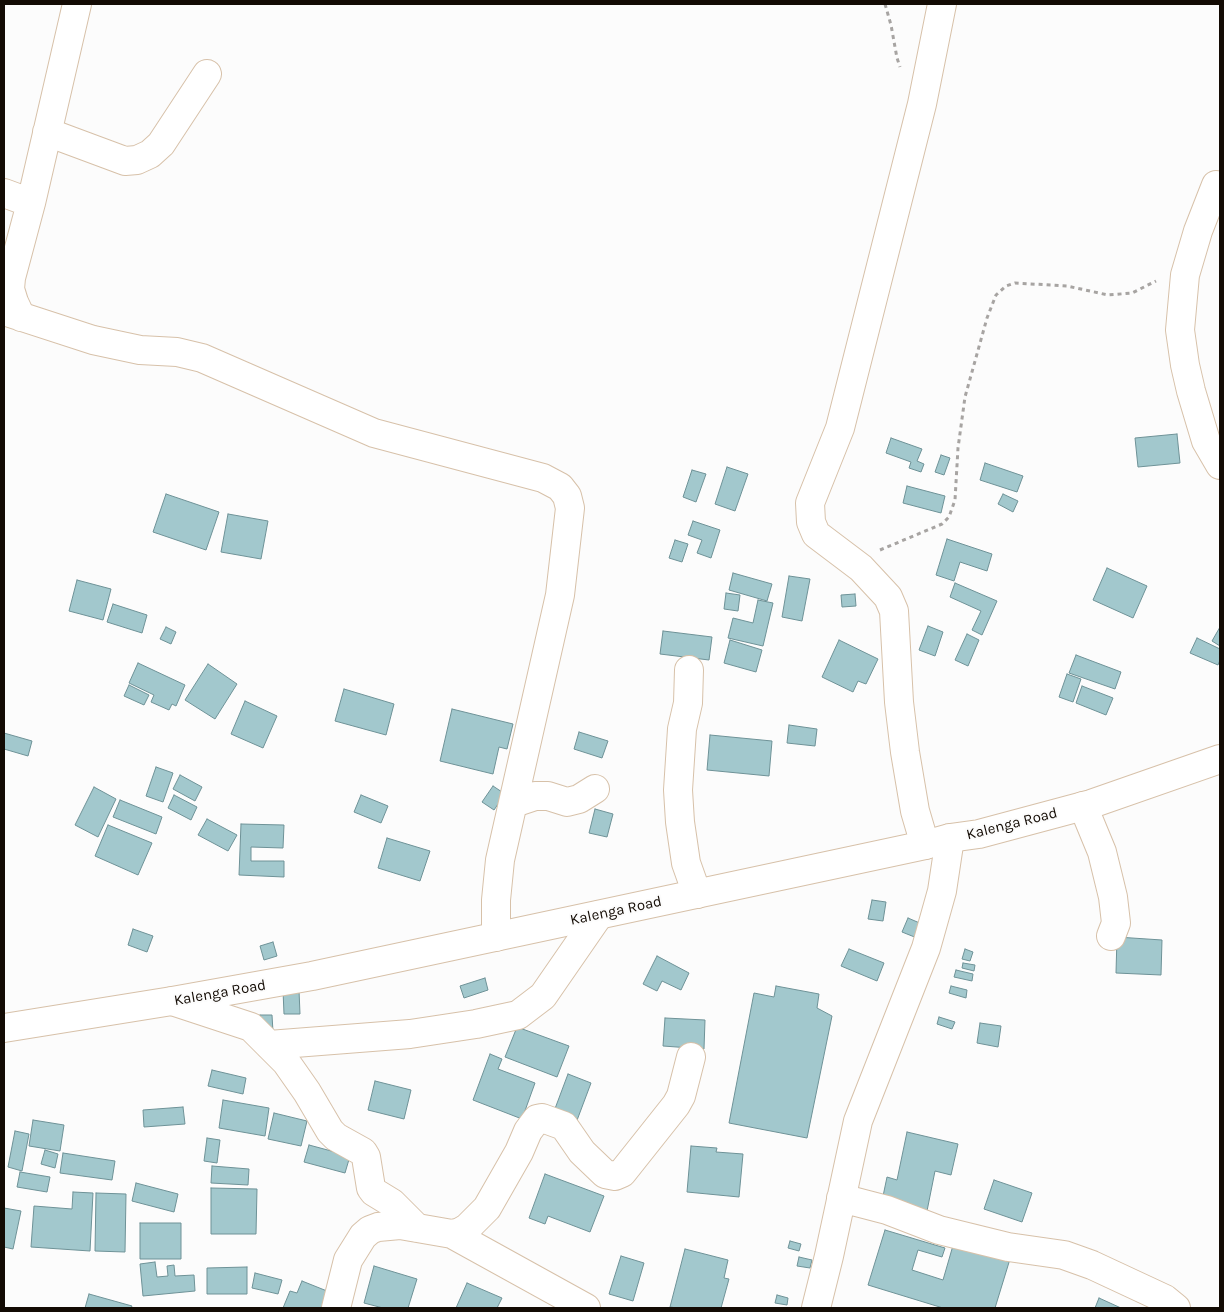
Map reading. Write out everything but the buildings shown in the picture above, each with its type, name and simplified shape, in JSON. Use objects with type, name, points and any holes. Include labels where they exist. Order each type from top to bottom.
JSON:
[{"type":"street","points":[[77,4],[31,203],[7,282],[14,302],[13,314],[102,342],[140,350],[177,352],[202,358],[374,433],[544,478],[560,487],[567,496],[570,508],[560,595],[500,860],[496,900],[496,937]]},
{"type":"street","points":[[816,1308],[858,1121],[926,948],[942,891],[938,842],[915,811],[899,702],[894,611],[888,597],[861,568],[816,534],[811,522],[810,504],[840,428],[922,104],[942,4]]},
{"type":"street","points":[[47,132],[125,161],[137,160],[150,154],[161,144],[207,74]]},
{"type":"street","points":[[1216,185],[1198,231],[1185,275],[1180,330],[1191,391],[1206,441],[1216,458]]},
{"type":"street","points":[[4,193],[31,203]]},
{"type":"street","points":[[1216,458],[1220,416]]},
{"type":"street","points":[[689,670],[688,703],[682,729],[678,790],[680,822],[686,862],[698,894]]},
{"type":"street","name":"Kalenga Road","points":[[4,1028],[172,1002],[312,976],[979,834],[1083,806],[1220,759]]},
{"type":"street","points":[[514,803],[535,796],[548,796],[567,802],[579,799],[595,789]]},
{"type":"street","points":[[1083,806],[1102,852],[1114,897],[1116,923],[1111,936]]},
{"type":"street","points":[[269,1046],[410,1034],[476,1024],[518,1015],[544,996],[599,915]]},
{"type":"street","points":[[172,1002],[251,1027],[286,1062],[330,1130],[336,1136],[363,1152],[366,1157],[371,1188],[374,1192],[392,1203],[417,1228]]},
{"type":"street","points":[[452,1234],[467,1228],[487,1208],[519,1152],[528,1131],[535,1121],[540,1118],[564,1126],[582,1152],[605,1174],[615,1176],[622,1173],[676,1105],[681,1096],[691,1057]]},
{"type":"street","points":[[841,1198],[887,1210],[947,1232],[1008,1247],[1064,1255],[1092,1264],[1165,1299],[1176,1308]]},
{"type":"street","points":[[336,1308],[348,1260],[363,1236],[370,1230],[378,1227],[400,1225],[452,1234],[586,1308]]},
{"type":"path","points":[[885,4],[892,25],[897,58],[922,104]]},
{"type":"path","points":[[850,560],[917,536],[942,524],[949,517],[955,500],[958,448],[965,397],[987,318],[996,294],[1006,286],[1015,283],[1066,286],[1108,295],[1132,293],[1155,281],[1162,274]]}]
